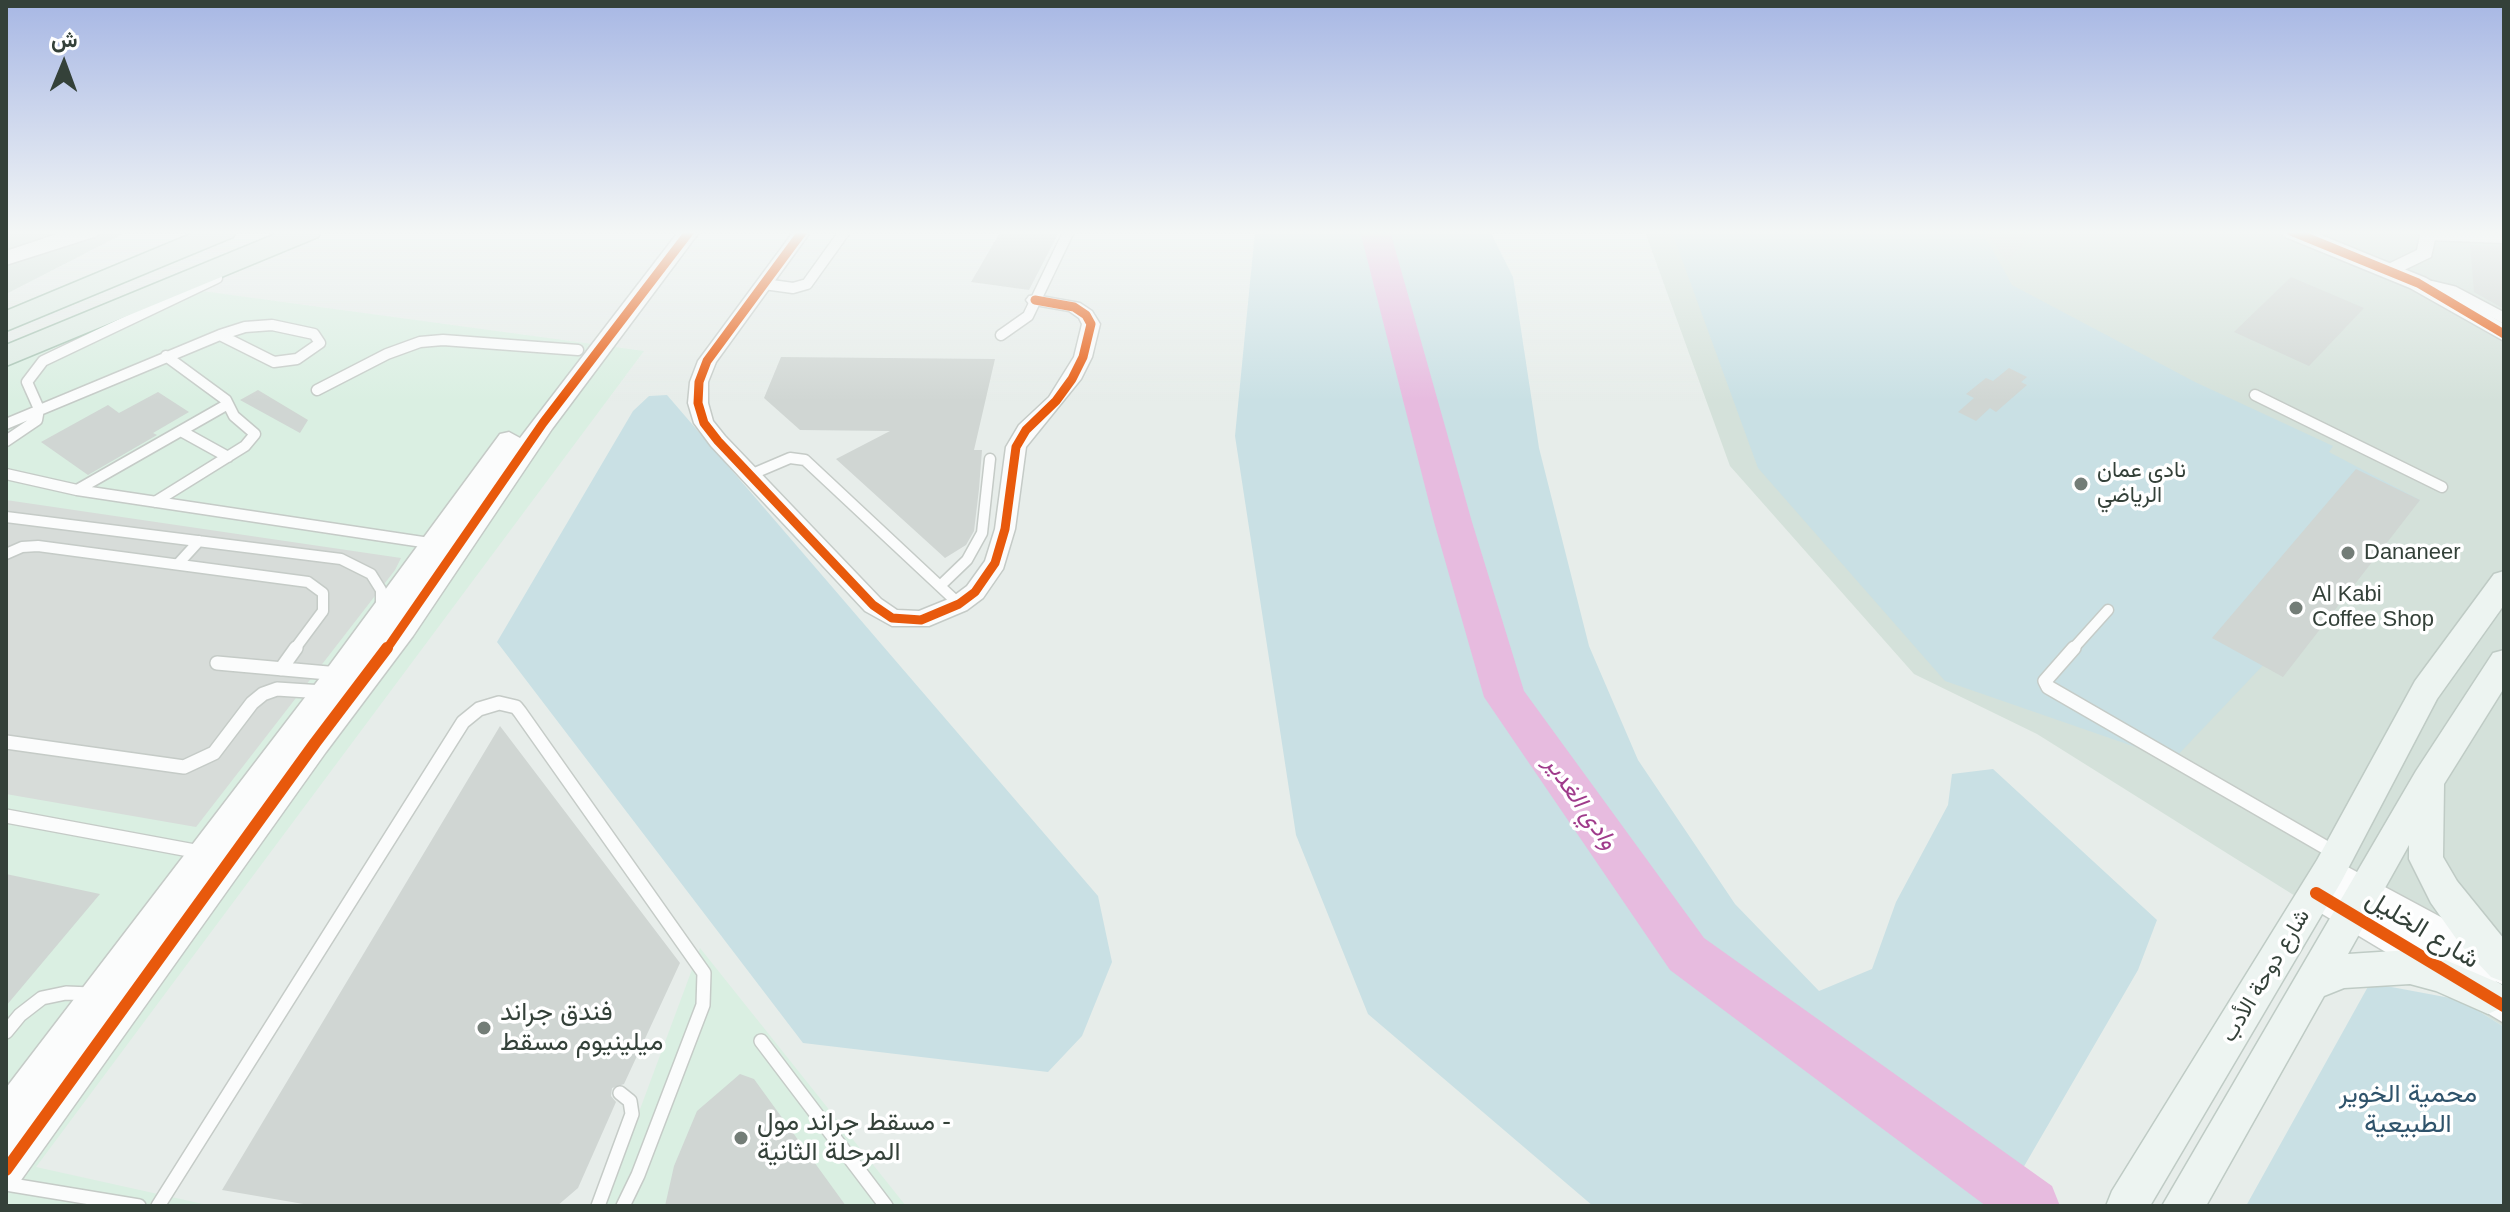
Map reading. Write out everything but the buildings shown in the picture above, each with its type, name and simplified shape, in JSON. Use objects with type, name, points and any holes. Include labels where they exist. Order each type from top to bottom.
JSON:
[{"type":"highway","points":[[6,321],[86,288]]},
{"type":"highway","points":[[6,356],[170,288]]},
{"type":"main road","name":"شارع دوحة الأدب","points":[[2127,1206],[2328,873],[2426,690],[2504,582]]},
{"type":"main road","name":"شارع دوحة الأدب","points":[[2183,1206],[2315,982],[2428,781],[2504,662]]},
{"type":"main road","points":[[2428,781],[2426,859],[2444,892],[2473,932],[2500,984]]},
{"type":"main road","points":[[2315,982],[2343,971],[2376,966],[2410,967],[2500,984]]},
{"type":"street","points":[[6,1118],[436,544],[522,421],[628,288]]},
{"type":"street","points":[[6,1170],[305,756],[403,628],[543,423],[647,288]]},
{"type":"street","points":[[761,288],[707,361],[699,382],[698,403],[704,423],[881,613],[906,621],[921,620],[959,604],[975,592],[995,563],[1005,529],[1016,447],[1020,438],[1056,401],[1083,357],[1091,324],[1086,315],[1074,307],[1035,300]]},
{"type":"street","points":[[2426,288],[2504,334]]},
{"type":"street","name":"شارع الخليل","points":[[2328,873],[2358,903],[2500,984]]},
{"type":"lane","points":[[6,441],[37,420],[39,409],[27,382],[43,361],[198,288]]},
{"type":"lane","points":[[1001,335],[1021,323],[1041,288]]},
{"type":"lane","points":[[2438,288],[2453,291],[2504,318]]},
{"type":"lane","points":[[6,424],[220,335],[264,325],[314,334],[320,339],[316,348],[297,359],[274,362],[220,335]]},
{"type":"lane","points":[[317,390],[387,354],[432,341],[578,350]]},
{"type":"lane","points":[[155,502],[251,442],[255,434],[234,416],[228,404],[166,356]]},
{"type":"lane","points":[[2255,395],[2442,487]]},
{"type":"lane","points":[[77,490],[228,404]]},
{"type":"lane","points":[[181,431],[228,457]]},
{"type":"lane","points":[[750,475],[790,458],[805,460],[959,604]]},
{"type":"lane","points":[[940,586],[967,560],[982,533],[990,459]]},
{"type":"lane","points":[[6,474],[77,490],[436,544]]},
{"type":"lane","points":[[6,517],[353,562],[371,574],[381,590],[377,622]]},
{"type":"lane","points":[[178,564],[199,541]]},
{"type":"lane","points":[[6,554],[22,547],[38,546],[288,579],[317,586],[323,593],[323,611],[281,669]]},
{"type":"lane","points":[[2108,610],[2045,681],[2048,687],[2328,873]]},
{"type":"lane","points":[[217,663],[281,669],[332,683]]},
{"type":"lane","points":[[6,742],[177,767],[192,765],[214,753],[252,703],[263,694],[277,689],[332,683]]},
{"type":"lane","points":[[158,1206],[463,722],[479,709],[499,703],[508,704],[520,712],[704,973],[703,1005],[638,1175],[623,1206]]},
{"type":"lane","points":[[6,816],[205,852]]},
{"type":"lane","points":[[6,1032],[20,1015],[42,998],[66,993],[99,994]]},
{"type":"lane","points":[[761,1041],[886,1206]]},
{"type":"lane","points":[[598,1206],[632,1114],[630,1101],[620,1093]]},
{"type":"lane","points":[[6,1184],[139,1206]]},
{"type":"shaded area","points":[[6,288],[19,288],[6,294]]},
{"type":"shaded area","points":[[180,288],[644,351],[36,1167],[212,1206],[6,1206],[6,364]]},
{"type":"shaded area","points":[[1665,288],[2504,288],[2504,1027],[2037,734],[1914,674],[1730,466]]},
{"type":"shaded area","points":[[6,500],[401,558],[395,570],[196,827],[6,794]]},
{"type":"shaded area","points":[[700,948],[906,1206],[604,1206]]},
{"type":"green space","points":[[1249,288],[1515,288],[1539,448],[1589,646],[1638,760],[1735,904],[1819,991],[1872,969],[1896,902],[1948,805],[1952,774],[1993,769],[2157,920],[2138,970],[2001,1206],[1593,1206],[1368,1014],[1296,835],[1235,436]]},
{"type":"green space","name":"نادي عمان الرياضي","points":[[1692,288],[2017,288],[2195,382],[2333,446],[2329,452],[2420,500],[2173,760],[1945,681],[1758,468]]},
{"type":"green space","points":[[667,395],[1098,896],[1112,962],[1082,1036],[1048,1072],[803,1043],[497,642],[633,411],[649,396]]},
{"type":"green space","name":"محمية الخوير الطبيعية","points":[[2370,983],[2461,1000],[2504,1027],[2504,1206],[2246,1206]]},
{"type":"waterway","name":"وادي الغدير","points":[[1390,288],[1453,522],[1505,697],[1687,954],[2032,1206]]},
{"type":"cycle path","points":[[6,1170],[315,743],[403,628],[543,423],[647,288]]},
{"type":"cycle path","points":[[761,288],[707,361],[699,382],[698,403],[704,423],[873,605],[892,618],[921,620],[959,604],[975,592],[995,563],[1005,529],[1016,447],[1026,430],[1056,401],[1083,357],[1091,324],[1086,315],[1074,307],[1035,300]]},
{"type":"cycle path","points":[[2426,288],[2504,334]]},
{"type":"cycle path","points":[[2316,893],[2504,1006]]},
{"type":"place","name":"نادي عمان الرياضي","points":[[2081,484]]},
{"type":"place","name":"Dananeer","points":[[2348,553]]},
{"type":"place","name":"Al Kabi Coffee Shop","points":[[2296,608]]},
{"type":"place","name":"فندق جراند ميلينيوم مسقط","points":[[484,1028]]},
{"type":"place","name":"مسقط جراند مول - المرحلة الثانية","points":[[741,1138]]}]
